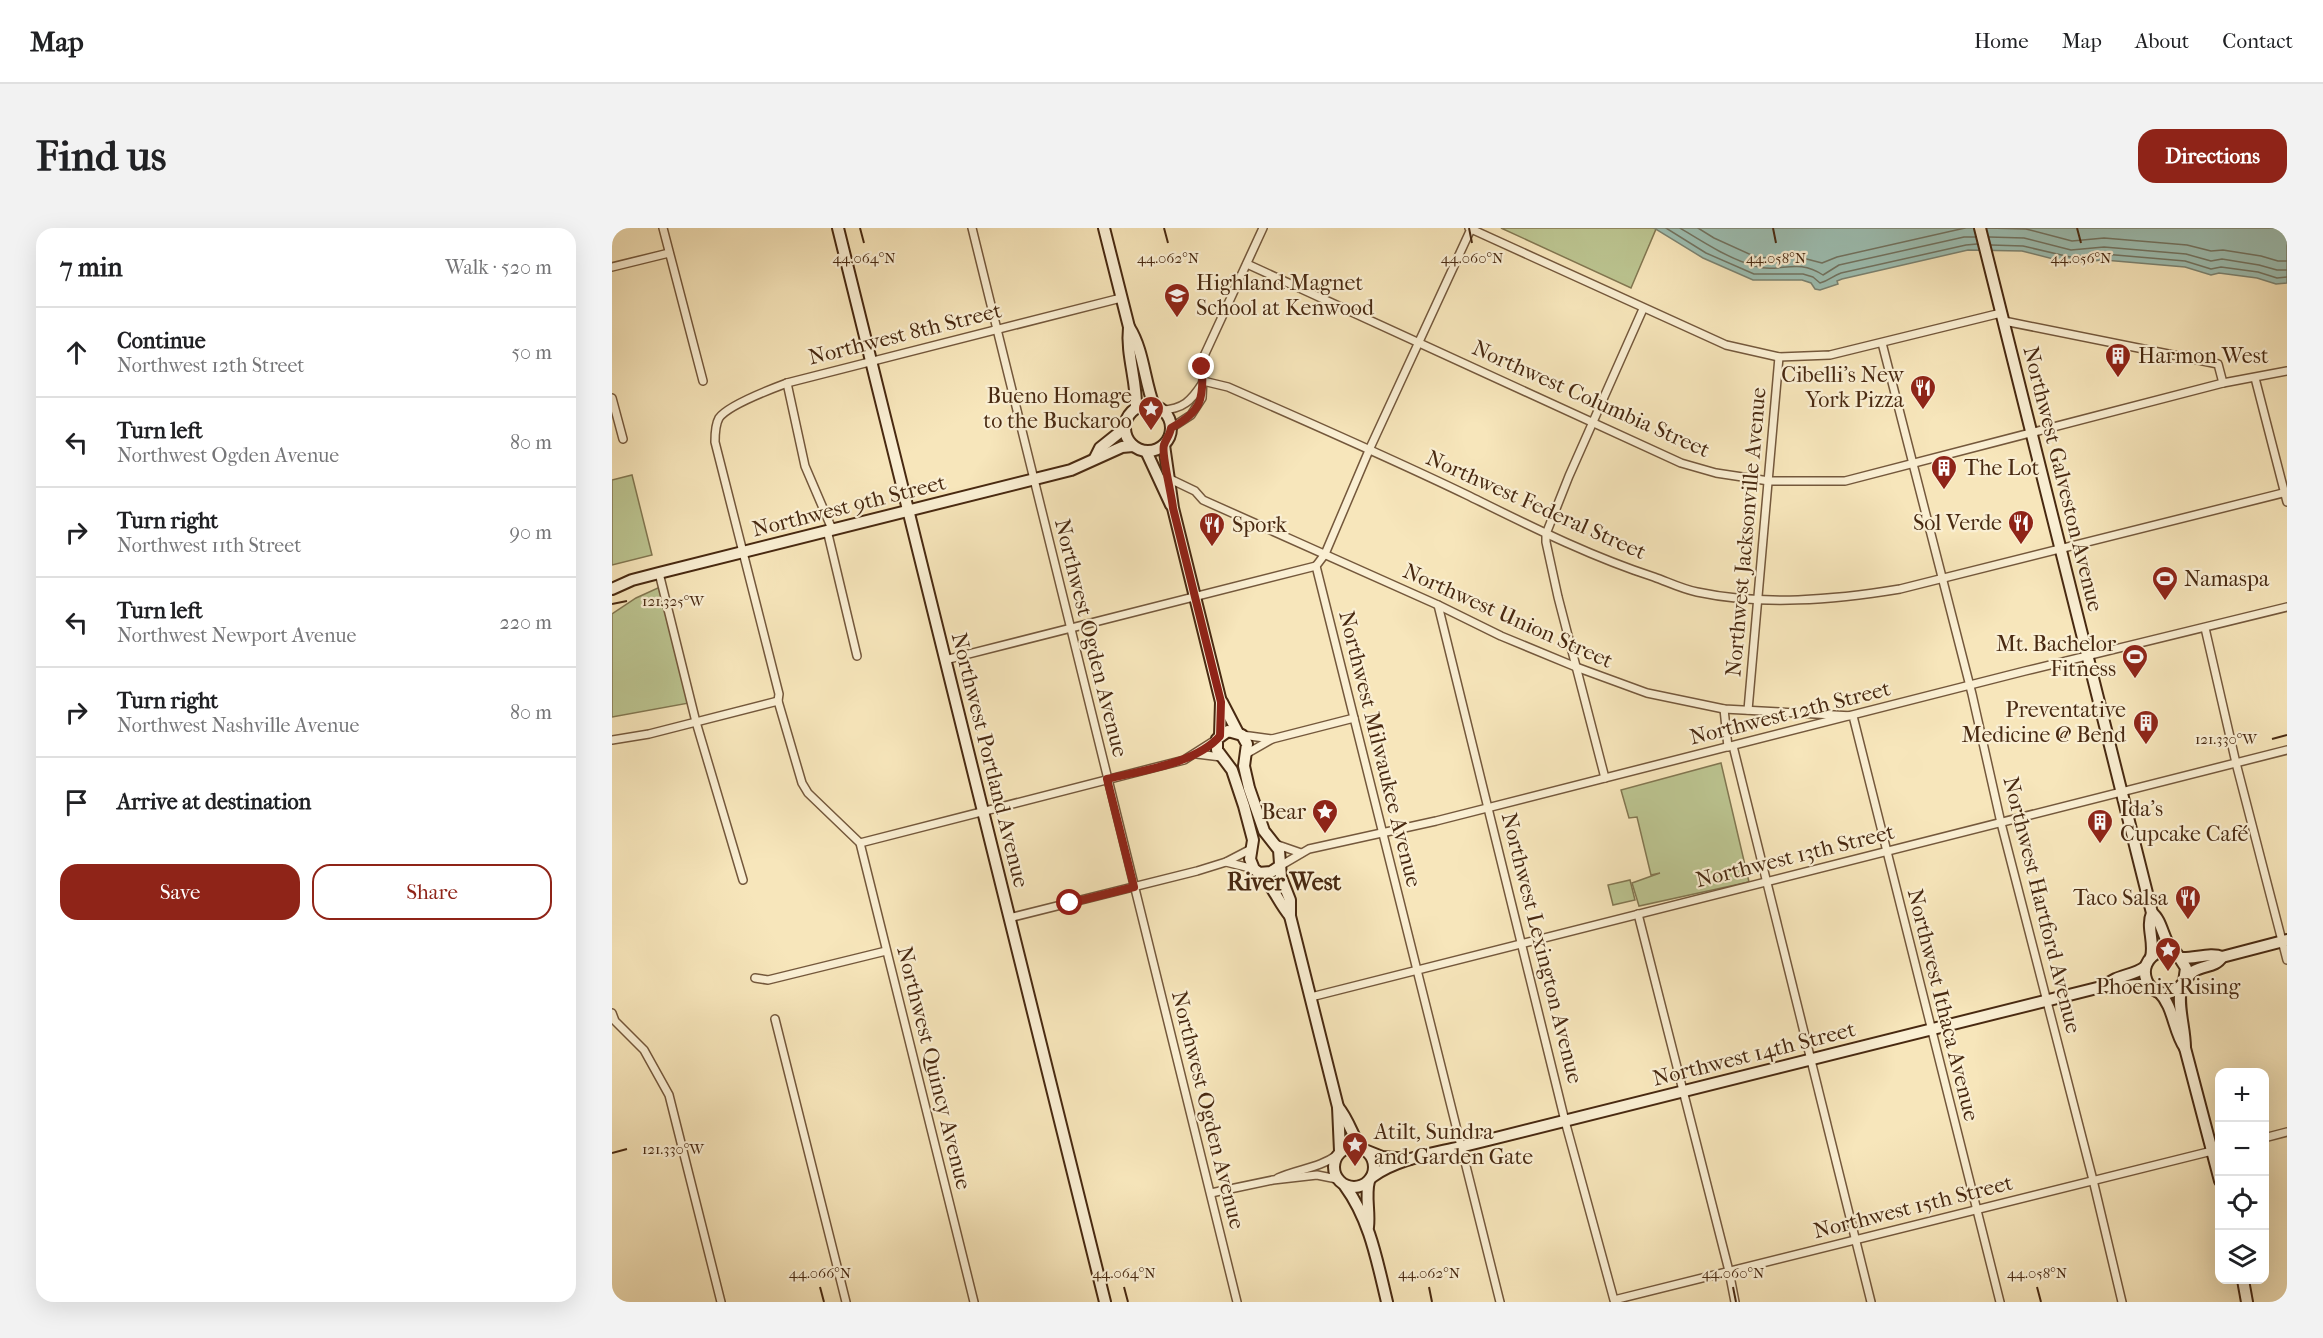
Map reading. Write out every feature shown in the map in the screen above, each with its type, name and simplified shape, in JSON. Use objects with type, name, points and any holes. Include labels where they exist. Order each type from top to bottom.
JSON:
[{"type":"street","points":[[663,228],[703,381]]},
{"type":"street","name":"Northwest Portland Avenue","points":[[838,228],[1105,1302]]},
{"type":"street","name":"Northwest Ogden Avenue","points":[[972,228],[1237,1302]]},
{"type":"street","points":[[1104,228],[1129,327],[1137,340],[1147,389],[1158,408],[1169,417],[1170,435],[1164,445],[1157,450],[1146,452],[1133,446],[1128,440],[1125,428],[1126,420],[1136,408],[1136,391],[1127,343],[1129,327]]},
{"type":"street","points":[[1171,428],[1185,420],[1197,409],[1202,398],[1204,356],[1263,228]]},
{"type":"street","name":"Northwest Galveston Avenue","points":[[1980,228],[2152,913],[2149,920],[2153,947],[2148,962]]},
{"type":"street","points":[[945,660],[1316,566],[1325,554],[1470,229],[1726,345],[1779,357],[1830,356],[2003,317],[2218,364],[2223,383]]},
{"type":"street","points":[[612,267],[669,253]]},
{"type":"street","name":"Northwest Columbia Street","points":[[1247,264],[1681,463],[1716,473],[1769,481],[1845,481],[2223,383],[2287,371]]},
{"type":"street","name":"Northwest 8th Street","points":[[744,552],[715,442],[719,418],[727,412],[757,394],[787,383],[1121,298]]},
{"type":"street","points":[[1605,778],[1548,553],[1546,534],[1569,476],[1643,309]]},
{"type":"street","name":"Northwest Hartford Avenue","points":[[1882,343],[1969,685],[2001,823],[2094,1180],[2122,1302]]},
{"type":"street","name":"Northwest Jacksonville Avenue","points":[[1748,710],[1779,357]]},
{"type":"street","points":[[2255,378],[2287,502]]},
{"type":"street","points":[[1136,408],[1173,409],[1186,404],[1194,398],[1203,381]]},
{"type":"street","name":"Northwest Federal Street","points":[[1203,381],[1228,387],[1371,448],[1546,534],[1614,564],[1696,592],[1758,599],[1806,600],[1861,596],[1941,579],[2286,492]]},
{"type":"street","points":[[787,383],[807,472],[829,530],[858,656]]},
{"type":"street","points":[[612,398],[623,439]]},
{"type":"street","name":"Northwest 9th Street","points":[[1095,458],[1100,448],[1125,428]]},
{"type":"street","points":[[1164,445],[1173,508],[1221,702],[1217,750],[1235,776],[1252,835],[1250,859],[1257,871],[1273,888],[1281,906],[1290,916]]},
{"type":"street","name":"Northwest 9th Street","points":[[612,589],[632,580],[659,573],[1071,470],[1122,447],[1133,446]]},
{"type":"street","points":[[1146,452],[1173,508]]},
{"type":"street","name":"Northwest Union Street","points":[[1170,479],[1195,491],[1203,500],[1438,605],[1501,636],[1576,668],[1647,693],[1724,709],[1853,716]]},
{"type":"street","points":[[744,552],[779,694],[778,701],[802,783],[808,793],[860,843],[1184,760],[1197,754],[1228,731],[1272,739]]},
{"type":"street","name":"Northwest Milwaukee Avenue","points":[[1316,566],[1500,1302]]},
{"type":"street","points":[[659,573],[696,722],[743,880]]},
{"type":"street","name":"Northwest Lexington Avenue","points":[[1438,605],[1565,1121],[1614,1300]]},
{"type":"street","name":"Northwest 12th Street","points":[[1280,866],[1301,853],[2287,607]]},
{"type":"street","points":[[2205,628],[2236,763],[2285,941],[2287,960]]},
{"type":"street","points":[[612,740],[649,734],[778,701]]},
{"type":"street","points":[[1221,702],[1247,744],[1244,766],[1254,805],[1264,831],[1281,856],[1281,877],[1290,900],[1290,916],[1338,1107],[1339,1153],[1333,1167],[1354,1198],[1368,1228],[1387,1302]]},
{"type":"street","name":"Northwest Jacksonville Avenue","points":[[1724,709],[1730,747],[1767,882],[1871,1302]]},
{"type":"street","name":"Northwest Ithaca Avenue","points":[[1853,716],[2000,1302]]},
{"type":"street","points":[[1246,756],[1272,739],[1354,718]]},
{"type":"street","name":"Northwest 13th Street","points":[[1311,997],[2287,750]]},
{"type":"street","points":[[1197,754],[1224,760]]},
{"type":"street","points":[[1273,842],[1301,853]]},
{"type":"street","name":"Northwest Quincy Avenue","points":[[860,843],[974,1302]]},
{"type":"street","points":[[1009,918],[1226,862],[1252,847]]},
{"type":"street","points":[[1226,862],[1257,871],[1271,872],[1280,866]]},
{"type":"street","name":"Northwest Galveston Avenue","points":[[2152,913],[2158,917],[2166,944],[2177,955]]},
{"type":"street","points":[[1638,914],[1735,1302]]},
{"type":"street","points":[[2185,1048],[2177,1036],[2166,999],[2145,977],[2148,962],[2160,951],[2200,958],[2217,955],[2222,957],[2285,941]]},
{"type":"street","points":[[755,978],[768,980],[886,951]]},
{"type":"street","points":[[2177,955],[2186,968],[2179,1005],[2185,1034],[2185,1048],[2215,1150]]},
{"type":"street","points":[[2155,989],[2171,992],[2183,984],[2194,971],[2219,963],[2222,957]]},
{"type":"street","name":"Northwest 14th Street","points":[[2105,986],[2111,980],[2138,972],[2148,962]]},
{"type":"street","name":"Northwest 14th Street","points":[[1370,1179],[1384,1169],[1413,1159],[2105,986],[2113,988],[2137,984],[2155,989]]},
{"type":"street","points":[[612,1013],[615,1022],[644,1050],[669,1095],[721,1302]]},
{"type":"street","points":[[776,1019],[846,1302]]},
{"type":"street","points":[[1338,1107],[1346,1116],[1351,1132],[1373,1160],[1374,1166],[1367,1193],[1370,1212],[1368,1228]]},
{"type":"street","points":[[2269,1137],[2287,1132]]},
{"type":"street","points":[[1273,1180],[1293,1170],[1329,1161],[1353,1146],[1363,1148]]},
{"type":"street","name":"Northwest 14th Street","points":[[1363,1148],[1382,1157],[1413,1159]]},
{"type":"street","name":"Northwest 15th Street","points":[[1614,1300],[2215,1150]]},
{"type":"street","points":[[1211,1193],[1273,1180],[1317,1175],[1331,1176],[1357,1187],[1370,1179]]},
{"type":"street","points":[[2244,1284],[2247,1302]]},
{"type":"green space","points":[[1501,228],[1654,228],[1656,229],[1631,288]]},
{"type":"green space","points":[[632,475],[652,555],[612,565],[612,480]]},
{"type":"green space","points":[[660,587],[689,703],[612,717],[612,614],[636,598]]},
{"type":"green space","points":[[1721,763],[1749,882],[1639,906],[1632,883],[1660,873],[1651,875],[1637,817],[1629,818],[1621,790]]},
{"type":"green space","points":[[1630,880],[1635,900],[1613,905],[1608,885]]},
{"type":"water","points":[[1654,228],[2287,228],[2287,283],[2276,284],[2257,278],[2219,273],[2211,275],[2185,267],[2104,260],[2069,263],[2022,251],[1968,250],[1842,279],[1837,281],[1838,284],[1820,290],[1802,280],[1753,280],[1703,258]]},
{"type":"place","name":"Highland Magnet School at Kenwood","points":[[1177,319]]},
{"type":"place","name":"Harmon West","points":[[2118,379]]},
{"type":"place","name":"Cibelli's New York Pizza","points":[[1923,411]]},
{"type":"place","name":"Bueno Homage to the Buckaroo","points":[[1151,432]]},
{"type":"place","name":"The Lot","points":[[1944,491]]},
{"type":"place","name":"Sol Verde","points":[[2021,546]]},
{"type":"place","name":"Spork","points":[[1212,548]]},
{"type":"place","name":"Namaspa","points":[[2165,602]]},
{"type":"place","name":"Mt. Bachelor Fitness","points":[[2135,680]]},
{"type":"place","name":"Preventative Medicine @ Bend","points":[[2146,746]]},
{"type":"place","name":"Bear","points":[[1325,835]]},
{"type":"place","name":"Ida's Cupcake Café","points":[[2100,845]]},
{"type":"place","name":"Taco Salsa","points":[[2188,921]]},
{"type":"place","name":"Phoenix Rising","points":[[2168,973]]},
{"type":"place","name":"Atilt, Sundra and Garden Gate","points":[[1355,1168]]},
{"type":"district","name":"River West","points":[[1284,882]]},
{"type":"route","points":[[1070,903],[1134,887],[1107,779],[1184,760],[1211,745],[1220,736],[1221,702],[1173,508],[1164,453],[1164,445],[1171,428],[1191,415],[1202,398],[1202,367]]}]
